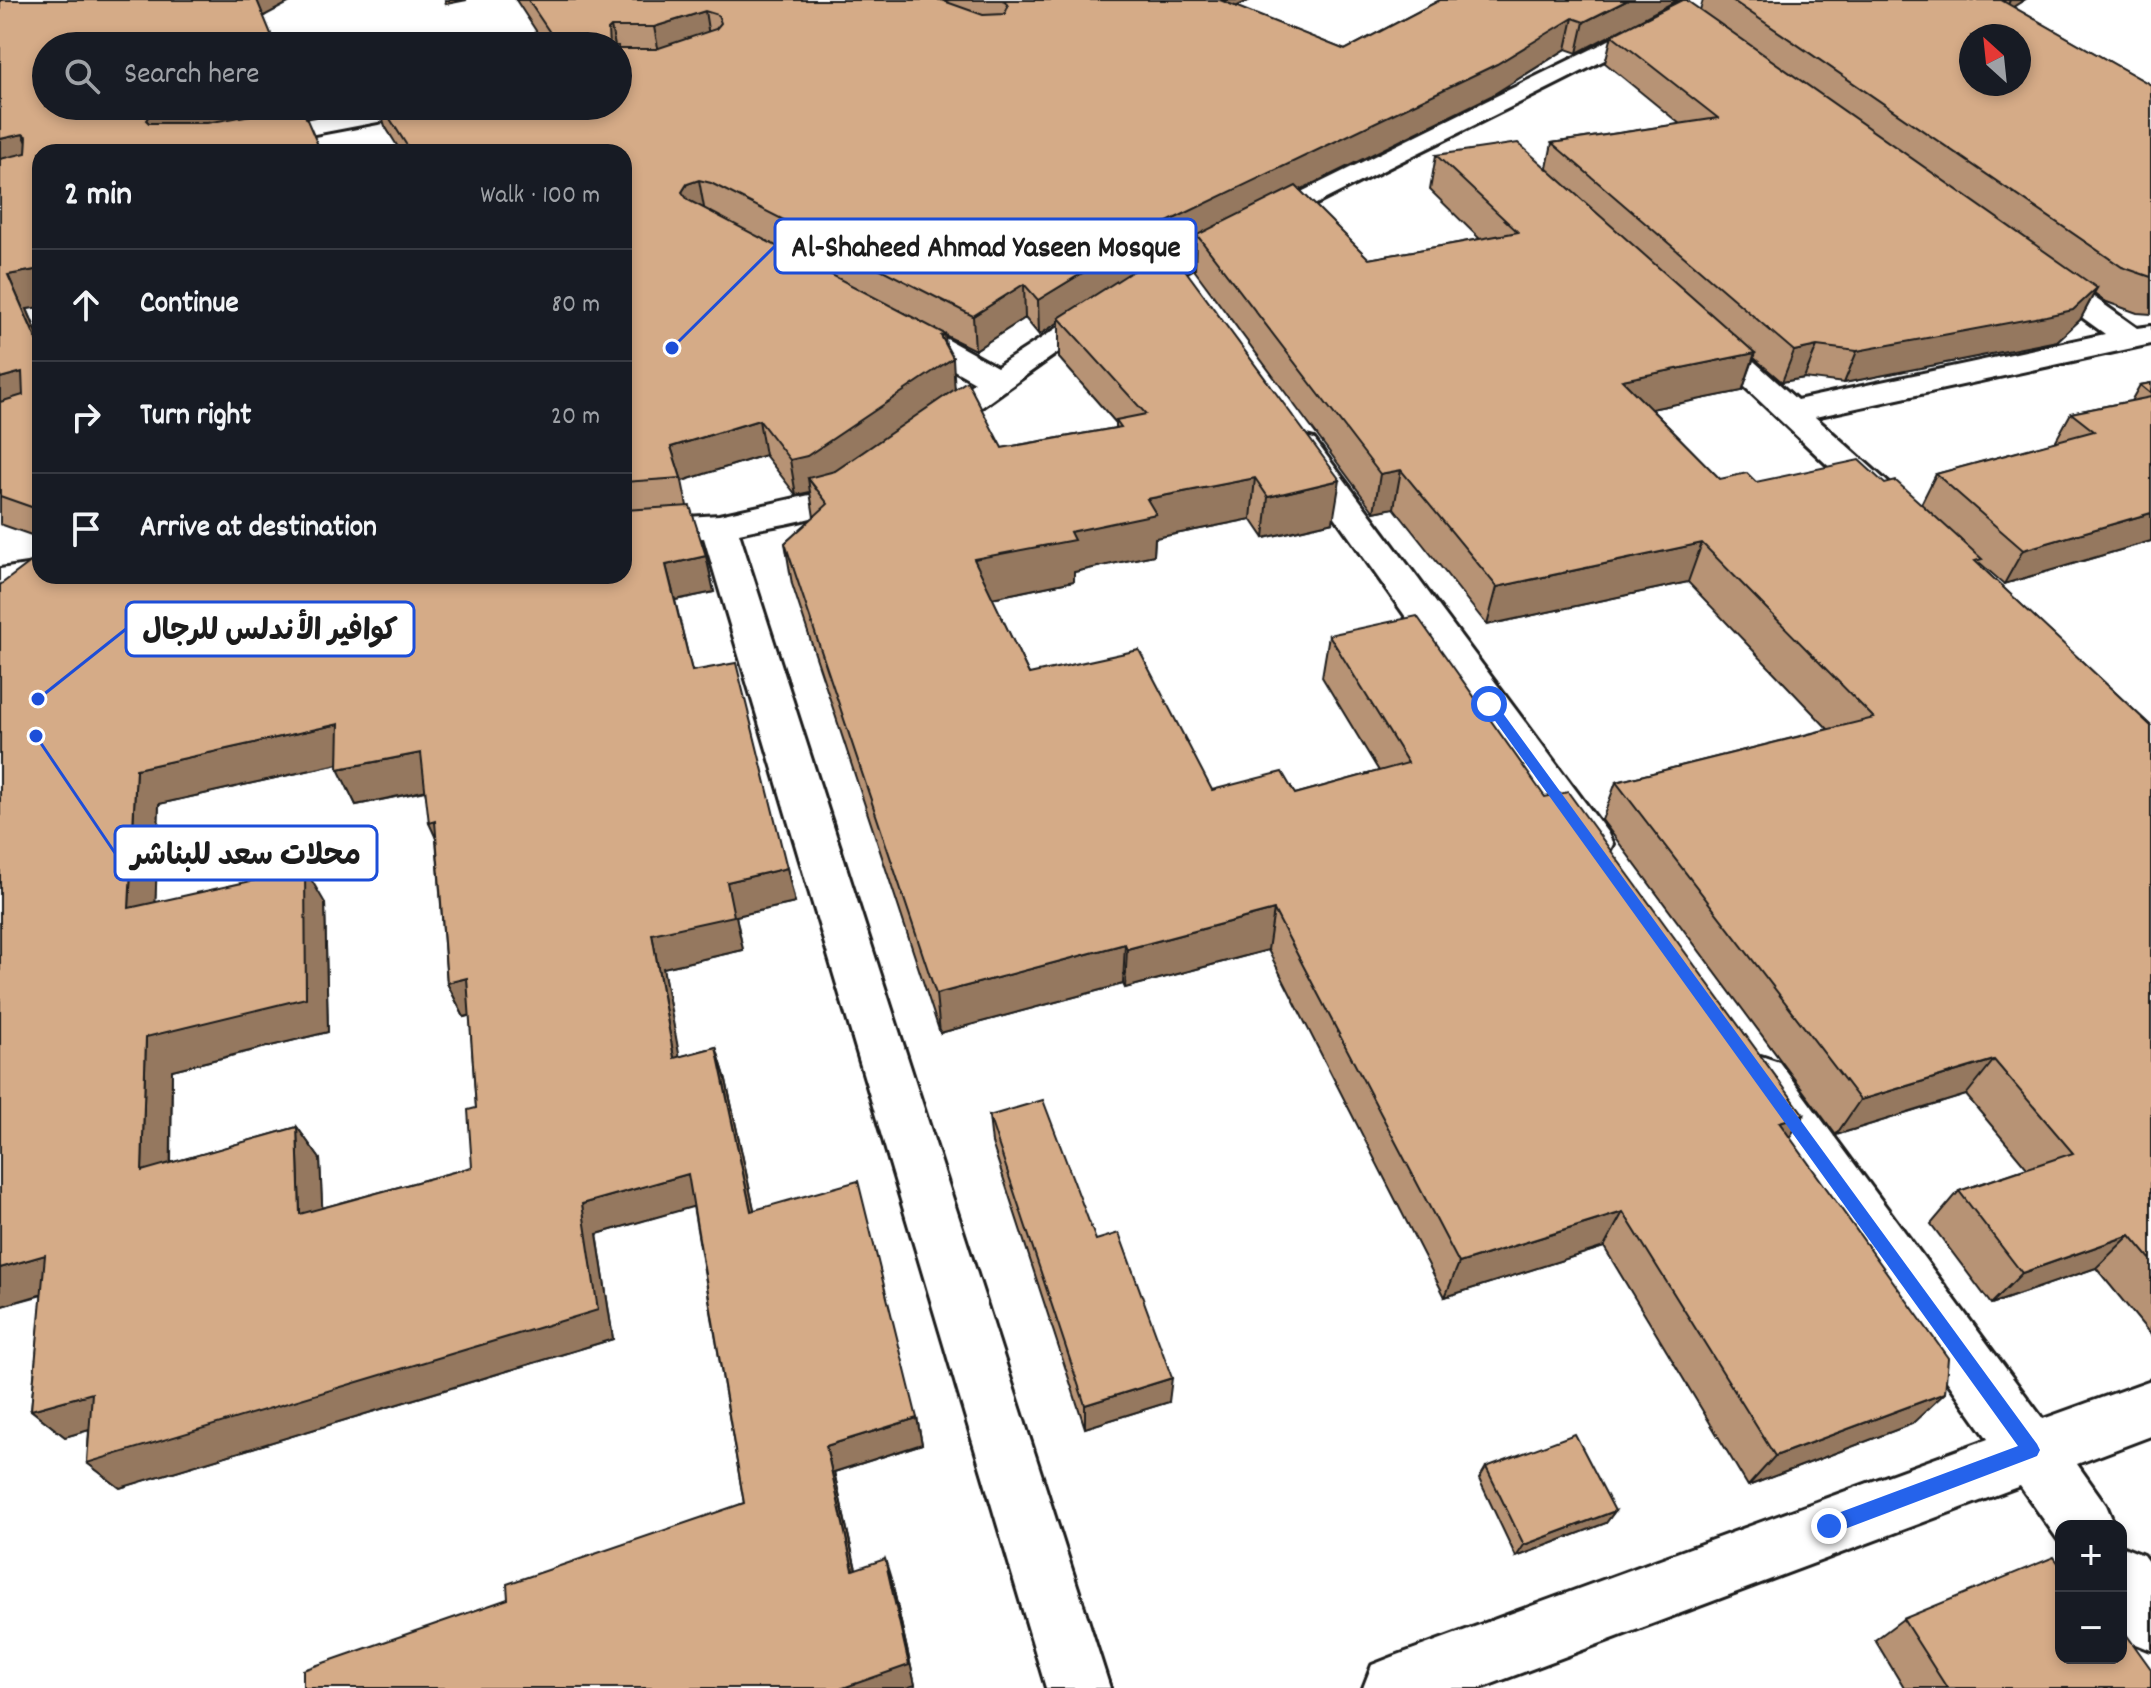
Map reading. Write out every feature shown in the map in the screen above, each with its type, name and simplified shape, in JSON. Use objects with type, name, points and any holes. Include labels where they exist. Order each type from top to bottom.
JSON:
[{"type":"street","points":[[632,531],[719,526],[826,502],[997,381],[1172,267],[1476,129],[1690,7],[1704,32]]},
{"type":"street","points":[[219,144],[346,120]]},
{"type":"street","points":[[2014,255],[2141,336]]},
{"type":"street","points":[[1172,267],[1200,305]]},
{"type":"street","points":[[1680,311],[1919,531]]},
{"type":"street","points":[[874,312],[997,381]]},
{"type":"street","points":[[1790,412],[2141,336]]},
{"type":"street","points":[[1275,408],[1611,871]]},
{"type":"street","points":[[719,526],[1078,1688]]},
{"type":"street","points":[[0,581],[32,576]]},
{"type":"street","points":[[1732,1039],[2081,1520]]},
{"type":"street","points":[[1395,1688],[2151,1408]]},
{"type":"street","points":[[2127,1585],[2151,1619]]},
{"type":"building","points":[[0,0],[257,0],[270,32],[32,32],[32,120],[207,123],[224,120],[307,120],[318,144],[32,144],[32,270],[8,275],[32,330],[32,507],[0,496],[0,402],[23,395],[22,372],[0,378],[0,159],[26,153],[27,137],[23,134],[0,139]]},
{"type":"building","points":[[528,0],[941,0],[983,15],[1005,14],[1008,6],[1002,0],[1220,0],[1345,50],[1440,0],[1628,0],[1584,22],[1573,18],[1497,64],[1161,225],[1038,300],[1024,284],[973,316],[711,183],[699,180],[687,184],[682,192],[688,200],[945,334],[941,336],[953,358],[807,456],[790,460],[759,420],[671,447],[681,478],[632,481],[632,144],[406,144],[391,120],[632,120],[632,49],[656,49],[716,29],[721,23],[718,15],[705,11],[654,27],[611,27],[608,32],[550,32]]},
{"type":"building","points":[[1682,0],[2097,288],[2073,310],[2046,316],[1857,351],[1817,346],[1794,351],[1552,143],[1718,118],[1612,35]]},
{"type":"building","points":[[1732,0],[2001,0],[2151,85],[2151,277],[2122,267]]},
{"type":"building","points":[[1518,143],[1755,353],[1622,380],[1720,479],[1747,473],[1756,482],[1859,460],[1885,484],[1896,481],[1982,559],[1975,561],[2151,726],[2151,1260],[2130,1235],[2022,1273],[1959,1191],[2073,1153],[1994,1060],[1860,1100],[1616,782],[1874,718],[1702,543],[1497,587],[1401,470],[1380,474],[1197,235],[1296,186],[1369,259],[1518,232],[1436,155]]},
{"type":"building","points":[[1169,248],[1340,480],[1268,497],[1255,478],[1147,499],[1156,514],[1070,532],[1074,540],[974,559],[1029,674],[1139,650],[1212,790],[1282,772],[1295,794],[1408,763],[1329,635],[1417,616],[1545,797],[1568,792],[1804,1115],[1779,1122],[1948,1358],[1945,1393],[1775,1456],[1623,1212],[1459,1263],[1274,910],[1127,949],[1125,944],[936,994],[785,543],[828,504],[808,478],[835,471],[967,381],[1002,448],[1121,427],[1116,420],[1146,414],[1059,318]]},
{"type":"building","points":[[2151,383],[2151,394],[2140,385]]},
{"type":"building","points":[[2151,397],[2151,513],[2023,550],[1936,474],[2094,431],[2071,413]]},
{"type":"building","points":[[690,506],[706,556],[666,565],[692,671],[736,663],[787,868],[727,882],[734,916],[652,934],[674,1058],[716,1047],[751,1211],[858,1181],[917,1418],[826,1446],[853,1570],[885,1559],[909,1665],[843,1688],[303,1688],[303,1670],[508,1599],[507,1584],[744,1503],[688,1174],[582,1204],[598,1310],[87,1463],[92,1393],[31,1410],[45,1255],[0,1268],[0,585],[32,561],[32,584],[632,584],[632,510]],"holes":[[[339,724],[338,769],[421,753],[429,823],[435,821],[447,983],[467,978],[476,1108],[468,1110],[472,1167],[300,1214],[297,1127],[142,1171],[146,1037],[306,998],[305,869],[129,908],[136,769]]]},
{"type":"building","points":[[1043,1100],[1096,1240],[1119,1233],[1172,1378],[1085,1405],[989,1116]]},
{"type":"building","points":[[1575,1434],[1615,1511],[1524,1545],[1486,1467]]},
{"type":"building","points":[[2054,1557],[2055,1664],[2127,1664],[2127,1635],[2151,1669],[2151,1688],[1947,1688],[1903,1619]]},
{"type":"place","name":"Al-Shaheed Ahmad Yaseen Mosque","points":[[672,348]]},
{"type":"place","name":"كوافير الأندلس للرجال","points":[[38,699]]},
{"type":"place","name":"محلات سعد للبناشر","points":[[36,736]]},
{"type":"route","points":[[1489,704],[2031,1450],[1829,1526]]}]
